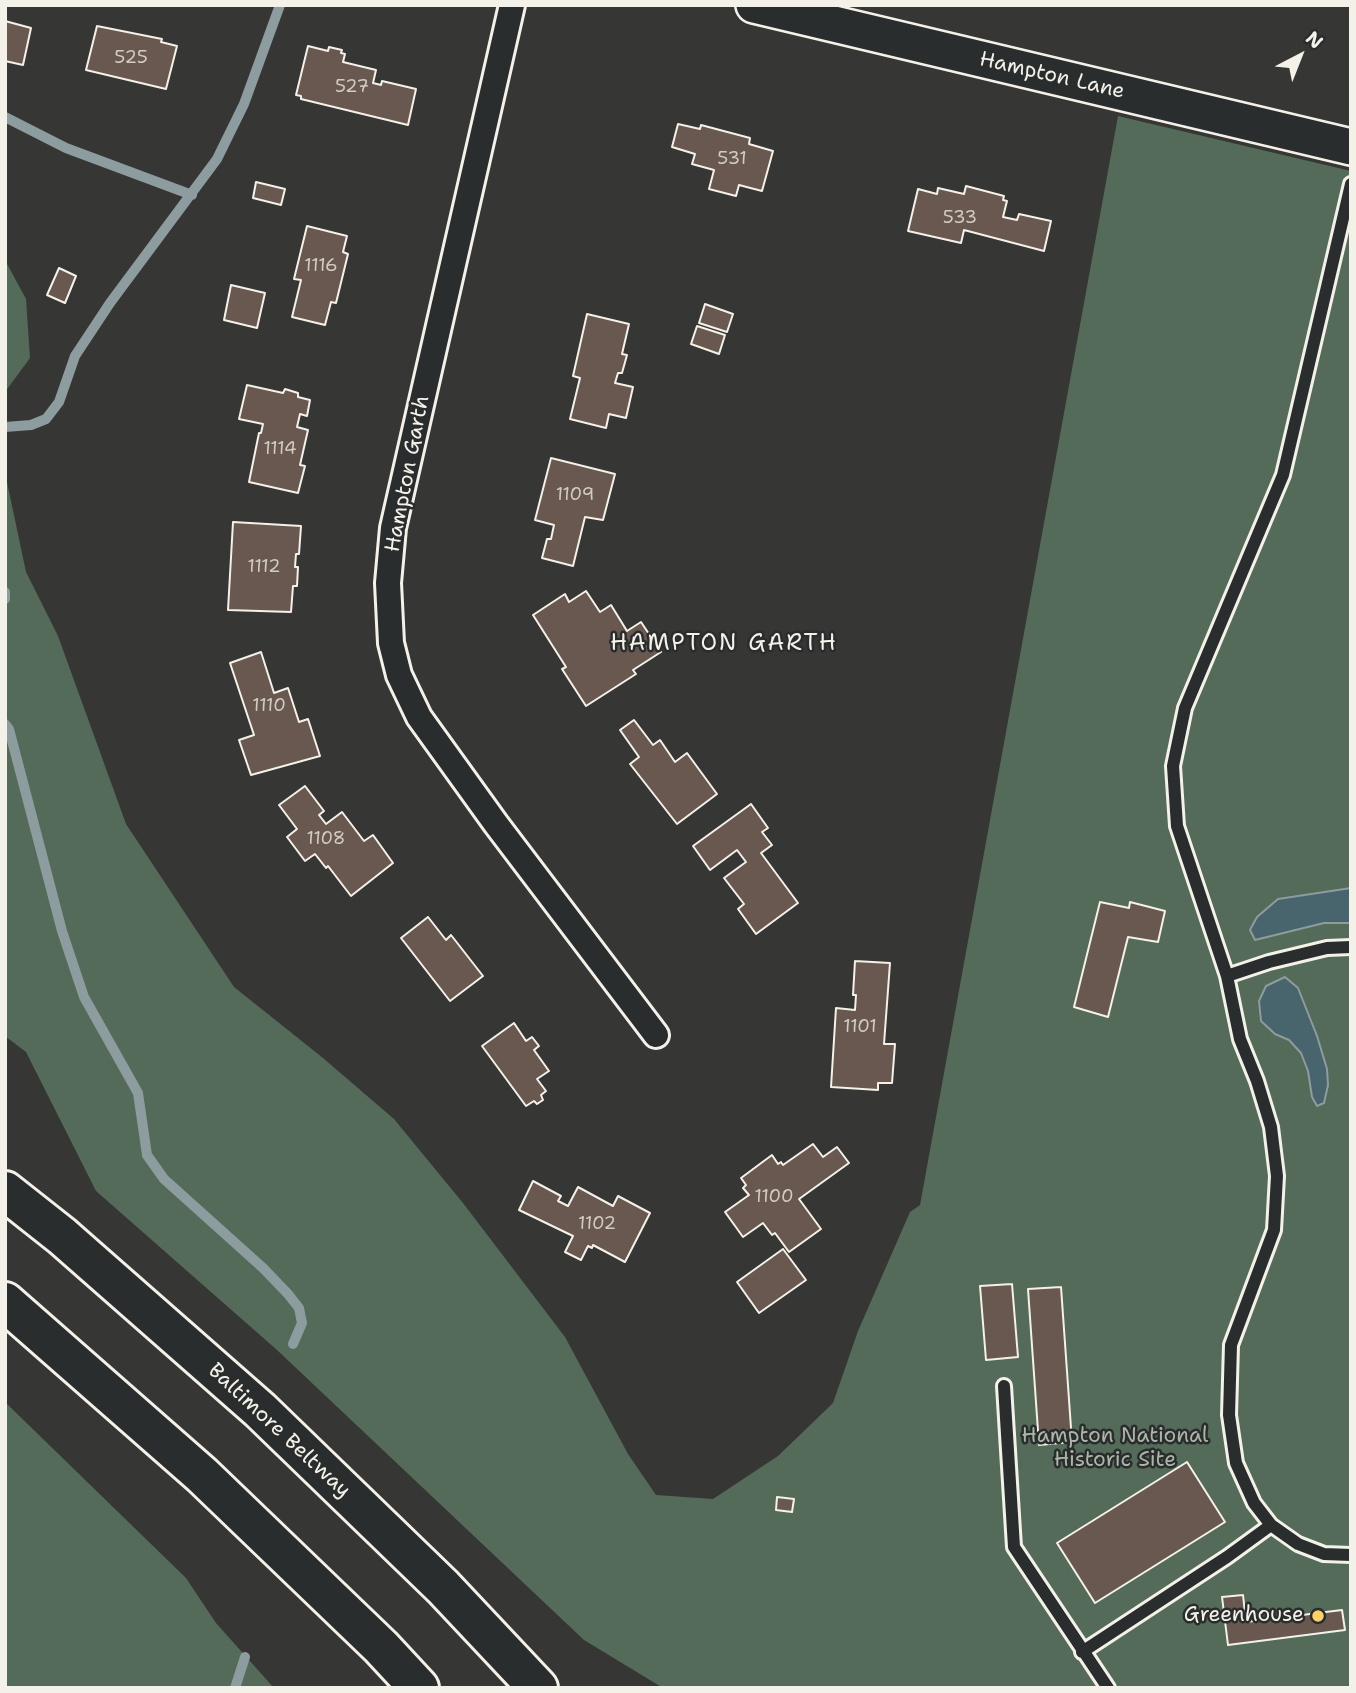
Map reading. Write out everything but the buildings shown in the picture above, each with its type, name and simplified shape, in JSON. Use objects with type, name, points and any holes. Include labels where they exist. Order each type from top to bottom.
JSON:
[{"type":"highway","name":"Baltimore Beltway","points":[[5,1191],[62,1236],[260,1410],[443,1587],[538,1688]]},
{"type":"highway","points":[[5,1302],[202,1475],[381,1647],[419,1688]]},
{"type":"street","name":"Hampton Garth","points":[[512,5],[393,528],[388,583],[391,643],[399,675],[419,717],[496,824],[656,1035]]},
{"type":"street","name":"Hampton Lane","points":[[754,5],[1351,146]]},
{"type":"lane","points":[[1351,184],[1283,475],[1185,708],[1173,765],[1177,826],[1227,976],[1240,1039],[1271,1127],[1277,1176],[1274,1230],[1231,1345],[1229,1415],[1236,1463],[1254,1503],[1271,1525],[1307,1548],[1324,1554],[1351,1555]]},
{"type":"lane","points":[[1227,976],[1326,948],[1351,947]]},
{"type":"lane","points":[[1004,1385],[1014,1547],[1108,1688]]},
{"type":"lane","points":[[1082,1651],[1227,1558],[1271,1525]]},
{"type":"green space","name":"Hampton National Historic Site","points":[[1118,116],[1351,171],[1351,1688],[663,1688],[584,1640],[277,1350],[96,1191],[26,1052],[5,1036],[5,461],[26,572],[58,636],[126,824],[234,987],[394,1119],[463,1203],[565,1337],[628,1454],[656,1495],[713,1499],[778,1456],[833,1403],[858,1331],[910,1212],[920,1205]]},
{"type":"green space","points":[[5,260],[26,299],[30,358],[5,392]]},
{"type":"green space","points":[[5,1402],[186,1578],[216,1623],[274,1688],[5,1688]]},
{"type":"water","points":[[1351,888],[1351,923],[1324,923],[1255,940],[1250,930],[1257,917],[1278,899]]},
{"type":"water","points":[[1285,977],[1298,988],[1327,1069],[1328,1085],[1324,1103],[1317,1106],[1312,1097],[1308,1071],[1301,1053],[1289,1040],[1275,1034],[1261,1021],[1259,1001],[1266,986]]},
{"type":"waterway","points":[[5,427],[31,425],[46,419],[59,402],[75,356],[110,303],[217,159],[244,104],[280,5]]},
{"type":"waterway","points":[[5,117],[66,148],[192,195]]},
{"type":"waterway","points":[[5,592],[5,599]]},
{"type":"waterway","points":[[5,724],[9,729],[62,931],[84,997],[138,1093],[147,1155],[164,1179],[263,1268],[299,1308],[302,1323],[293,1344]]},
{"type":"waterway","points":[[235,1688],[245,1657]]},
{"type":"place","name":"Greenhouse","points":[[1318,1616]]},
{"type":"district","name":"HAMPTON GARTH","points":[[724,644]]}]
